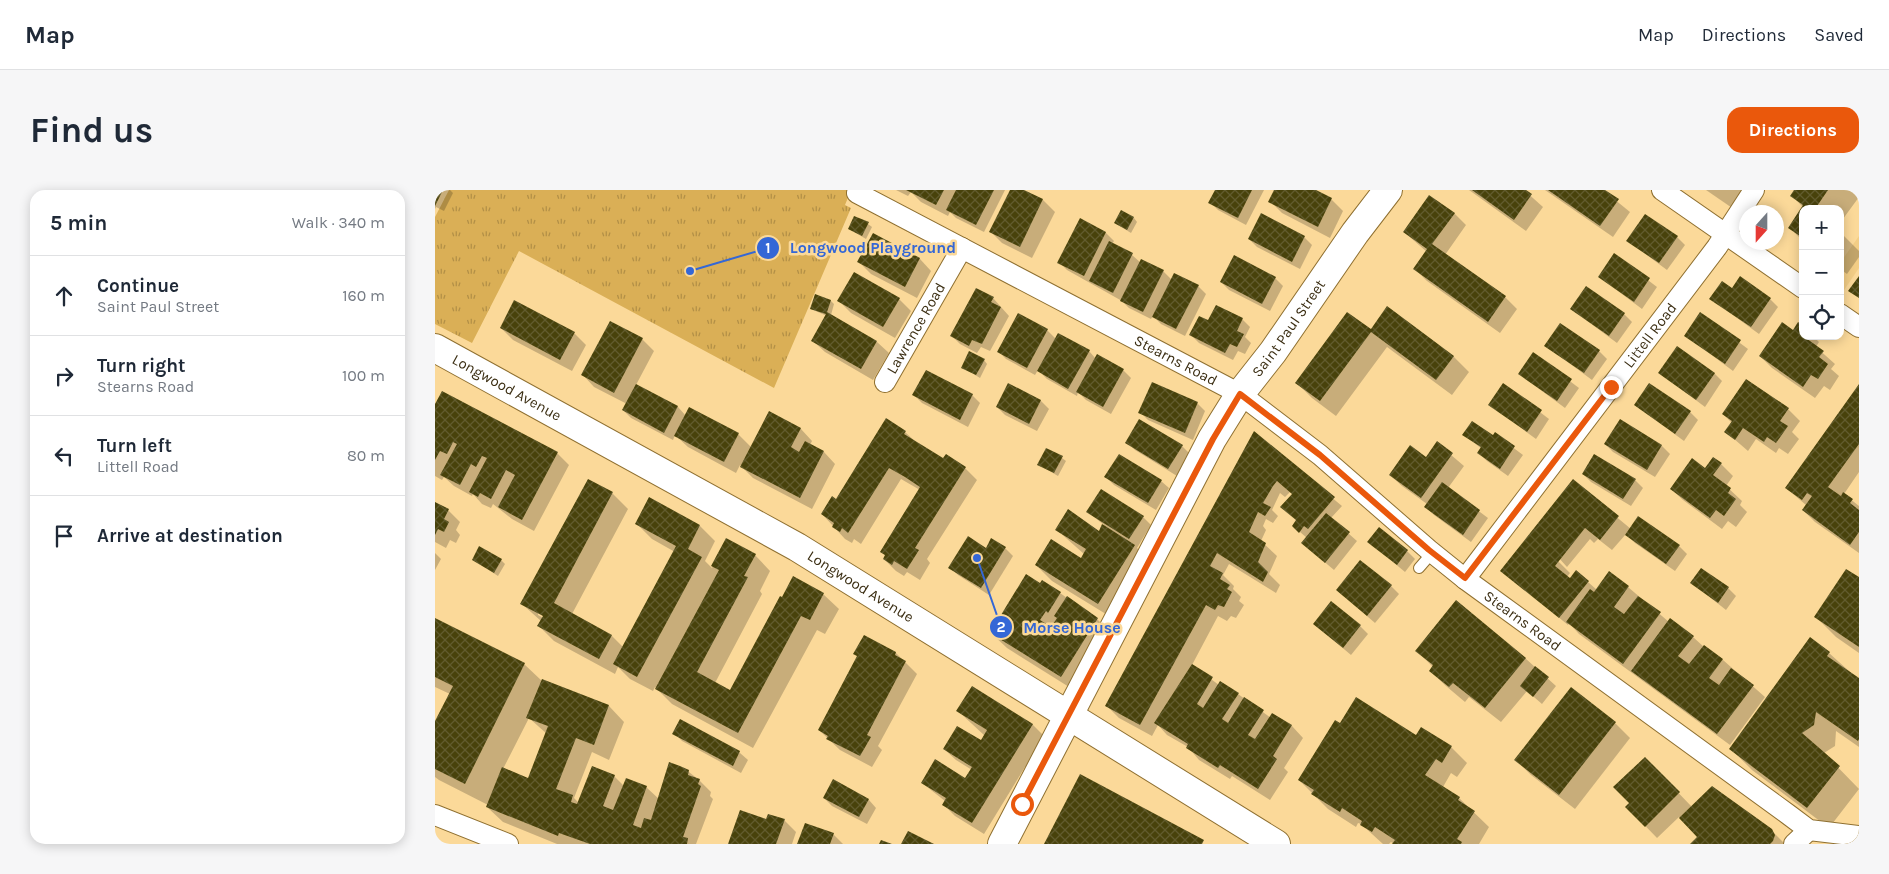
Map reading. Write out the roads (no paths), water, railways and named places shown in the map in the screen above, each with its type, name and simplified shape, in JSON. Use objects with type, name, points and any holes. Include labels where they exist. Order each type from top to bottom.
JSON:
[{"type":"main road","name":"Saint Paul Street","points":[[1002,844],[1213,439],[1240,394],[1273,352],[1380,192]]},
{"type":"main road","name":"Longwood Avenue","points":[[437,354],[797,547],[950,640],[1068,716],[1154,767],[1275,844]]},
{"type":"street","points":[[1662,190],[1799,285]]},
{"type":"street","name":"Littell Road","points":[[1465,578],[1717,248],[1755,190]]},
{"type":"street","name":"Stearns Road","points":[[857,193],[1240,394],[1320,455],[1432,553],[1809,830],[1859,836]]},
{"type":"street","name":"Lawrence Road","points":[[885,382],[962,248]]},
{"type":"street","points":[[1844,317],[1859,326]]},
{"type":"street","points":[[435,815],[508,844]]},
{"type":"street","points":[[1794,844],[1809,830]]},
{"type":"lane","points":[[1419,568],[1432,553]]},
{"type":"place","name":"Longwood Playground","points":[[690,271]]},
{"type":"place","name":"Morse House","points":[[977,558]]}]
